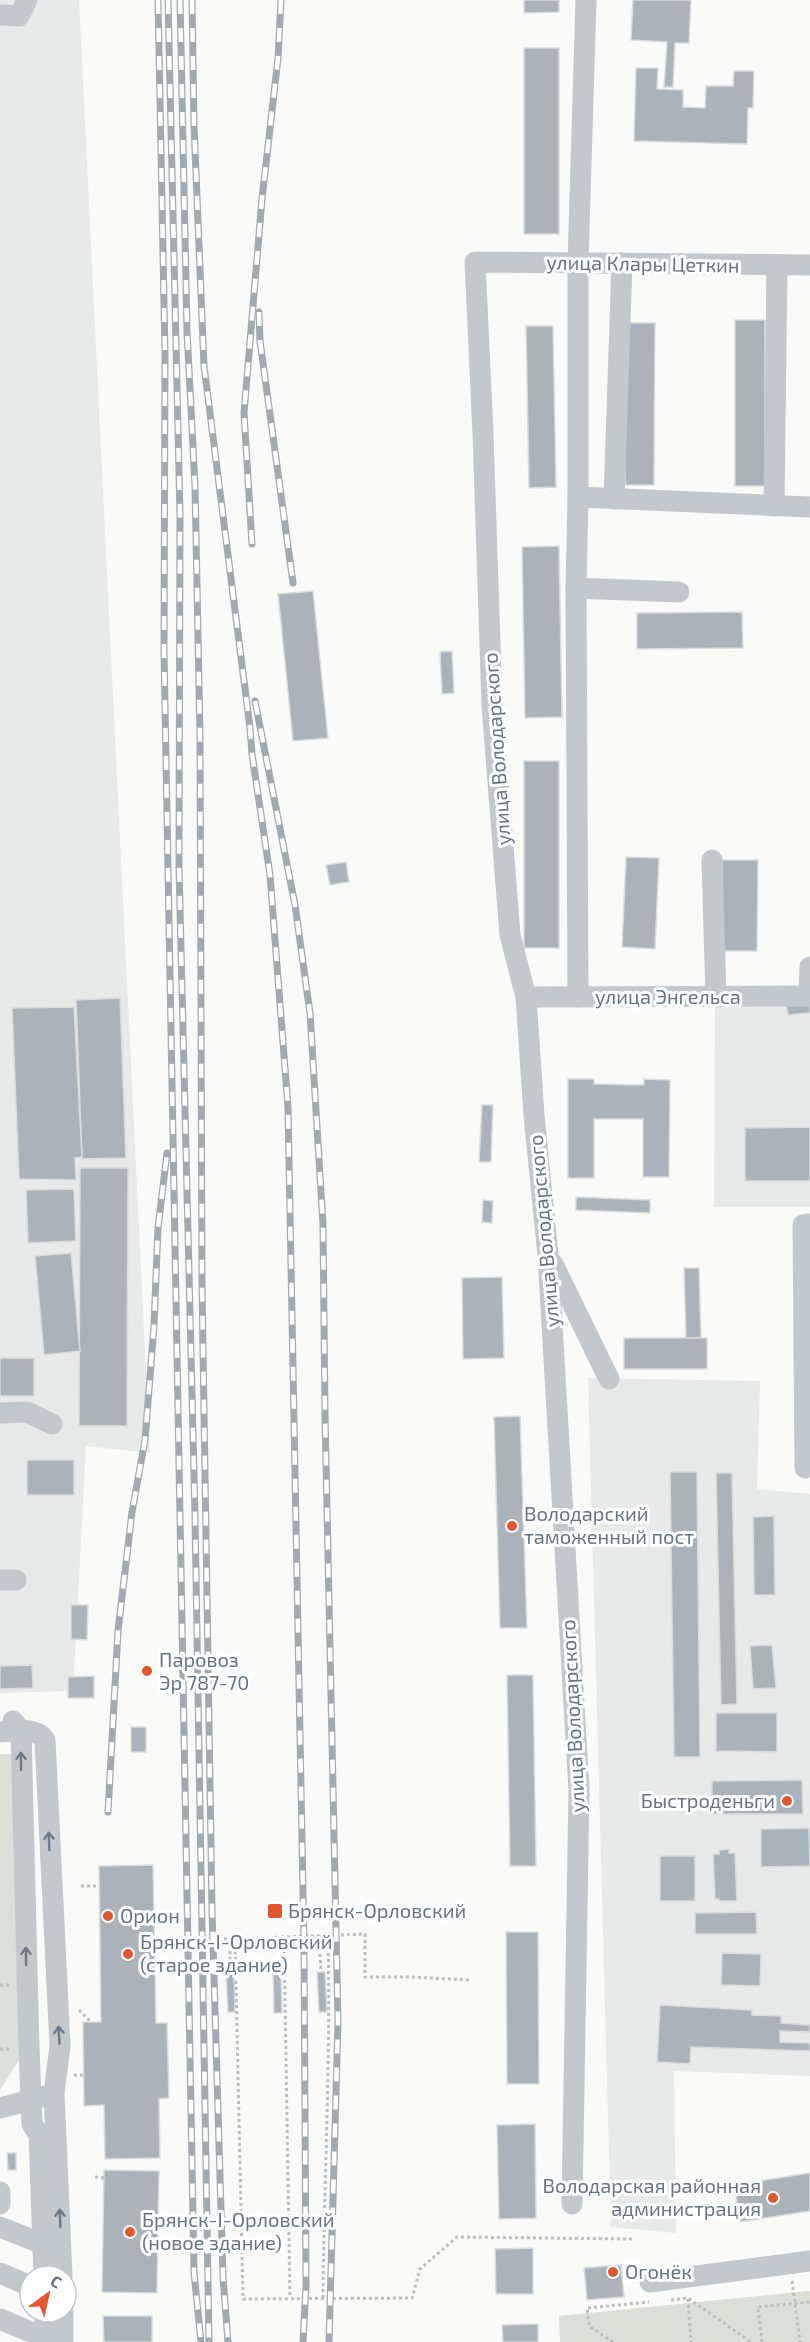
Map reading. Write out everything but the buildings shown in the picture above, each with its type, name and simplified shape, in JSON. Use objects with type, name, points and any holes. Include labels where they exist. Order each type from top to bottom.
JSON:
[{"type":"street","points":[[0,15],[19,16],[27,0]]},
{"type":"street","points":[[578,997],[576,588],[578,263],[586,0]]},
{"type":"street","name":"улица Клары Цеткин","points":[[475,262],[810,266]]},
{"type":"street","name":"улица Володарского","points":[[475,262],[492,705],[510,935],[526,997],[534,1115],[548,1255],[579,1790],[572,2204]]},
{"type":"street","points":[[614,499],[622,263]]},
{"type":"street","points":[[774,506],[777,265]]},
{"type":"street","points":[[578,497],[810,507]]},
{"type":"street","points":[[576,588],[679,592]]},
{"type":"street","points":[[712,860],[716,997]]},
{"type":"street","points":[[810,966],[810,996]]},
{"type":"street","name":"улица Энгельса","points":[[526,997],[810,996]]},
{"type":"street","points":[[805,1468],[803,1224],[810,1224]]},
{"type":"street","points":[[548,1255],[609,1379]]},
{"type":"street","points":[[0,1413],[27,1412],[52,1424]]},
{"type":"street","points":[[0,1719],[16,1723],[10,1732],[32,2098],[32,2124],[29,2135],[30,2216],[43,2238],[44,2264]]},
{"type":"street","points":[[10,1732],[37,1732],[45,1740],[60,2046],[54,2093],[61,2264]]},
{"type":"street","points":[[0,2108],[54,2093]]},
{"type":"street","points":[[0,2192],[0,2204]]},
{"type":"street","points":[[0,2227],[43,2238]]},
{"type":"street","points":[[652,2292],[687,2289],[800,2263]]},
{"type":"street","points":[[0,2273],[18,2281]]},
{"type":"street","points":[[0,2319],[51,2341]]},
{"type":"street","points":[[47,2324],[51,2341]]},
{"type":"street","points":[[51,2341],[58,2324]]},
{"type":"path","points":[[81,1886],[99,1886]]},
{"type":"path","points":[[218,1939],[365,1935],[365,1977],[471,1980]]},
{"type":"path","points":[[319,1936],[321,1972]]},
{"type":"path","points":[[323,2298],[330,2012],[328,1936]]},
{"type":"path","points":[[284,1938],[290,2298]]},
{"type":"path","points":[[233,1939],[243,2299],[412,2298],[420,2270],[457,2237],[632,2239]]},
{"type":"path","points":[[230,1972],[233,1939]]},
{"type":"path","points":[[79,2010],[91,2022]]},
{"type":"path","points":[[74,2075],[84,2075]]},
{"type":"path","points":[[95,2177],[104,2178]]},
{"type":"path","points":[[800,2263],[795,2304],[800,2342]]},
{"type":"path","points":[[666,2300],[687,2289]]},
{"type":"path","points":[[687,2289],[691,2342]]},
{"type":"path","points":[[687,2289],[751,2342]]},
{"type":"path","points":[[612,2342],[589,2326],[587,2308],[652,2292]]},
{"type":"path","points":[[762,2342],[758,2307],[810,2302]]},
{"type":"shaded area","points":[[0,0],[79,0],[150,1453],[86,1446],[73,1691],[0,1693]]},
{"type":"shaded area","points":[[715,1007],[810,1007],[810,1207],[714,1207]]},
{"type":"shaded area","points":[[588,1378],[760,1381],[757,1489],[810,1494],[810,2076],[674,2071],[676,2233],[611,2227]]},
{"type":"shaded area","points":[[0,1754],[13,1754],[24,2052],[0,2090]]},
{"type":"shaded area","points":[[810,2291],[810,2342],[560,2342],[559,2316]]},
{"type":"railway","points":[[158,0],[165,354],[164,652],[194,2272],[201,2342]]},
{"type":"railway","points":[[168,0],[180,515],[179,867],[195,1516],[209,2342]]},
{"type":"railway","points":[[180,0],[187,331],[195,486],[200,736],[202,1287],[212,1910],[223,2277],[228,2342]]},
{"type":"railway","points":[[192,0],[194,125],[204,366],[252,754],[270,875],[288,1107],[304,1945],[306,2286],[303,2342]]},
{"type":"railway","points":[[252,544],[244,413],[262,199],[278,58],[281,0]]},
{"type":"railway","points":[[259,312],[260,341],[293,583]]},
{"type":"railway","points":[[255,701],[295,905],[310,1013],[323,1224],[338,2021],[329,2342]]},
{"type":"railway","points":[[108,1812],[118,1631],[132,1512],[145,1440],[154,1326],[158,1228],[167,1153]]},
{"type":"place","name":"Володарский таможенный пост","points":[[512,1526]]},
{"type":"place","name":"Паровоз Эр 787-70","points":[[147,1671]]},
{"type":"place","name":"Быстроденьги","points":[[787,1801]]},
{"type":"place","name":"Брянск-Орловский","points":[[275,1911]]},
{"type":"place","name":"Орион","points":[[108,1916]]},
{"type":"place","name":"Брянск-I-Орловский (старое здание)","points":[[128,1954]]},
{"type":"place","name":"Володарская районная администрация","points":[[773,2198]]},
{"type":"place","name":"Брянск-I-Орловский (новое здание)","points":[[130,2232]]},
{"type":"place","name":"Огонёк","points":[[613,2272]]}]
